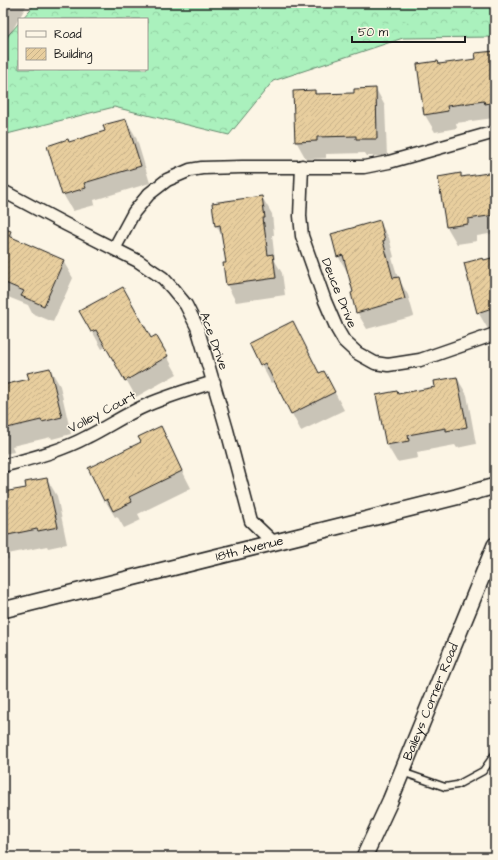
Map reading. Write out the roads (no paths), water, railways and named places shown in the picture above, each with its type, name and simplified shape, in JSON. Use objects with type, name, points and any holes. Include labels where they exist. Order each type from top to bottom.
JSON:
[{"type":"street","points":[[114,249],[141,202],[158,186],[178,174],[190,170],[202,168],[302,166],[337,168],[371,166],[495,132]]},
{"type":"street","name":"Deuce Drive","points":[[302,166],[300,216],[302,236],[325,301],[337,329],[344,341],[357,353],[375,363],[388,365],[420,360],[495,334]]},
{"type":"street","name":"Ace Drive","points":[[3,191],[138,261],[158,275],[172,288],[186,305],[196,327],[214,382],[251,521],[273,542]]},
{"type":"street","name":"Volley Court","points":[[3,466],[55,452],[87,438],[146,405],[168,396],[214,382]]},
{"type":"street","name":"18th Avenue","points":[[3,610],[495,486]]},
{"type":"street","name":"Baileys Corner Road","points":[[364,857],[402,772],[495,545]]},
{"type":"lane","points":[[402,772],[445,787],[457,785],[483,771],[495,754]]}]
